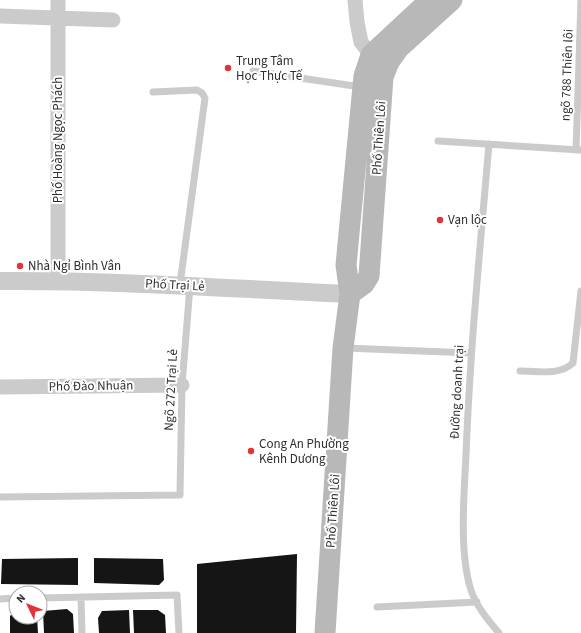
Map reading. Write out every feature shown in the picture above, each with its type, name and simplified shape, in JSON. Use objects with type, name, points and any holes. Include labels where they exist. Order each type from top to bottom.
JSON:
[{"type":"main road","name":"Phố Thiên Lôi","points":[[325,633],[343,348],[350,294],[346,265],[364,76],[430,0]]},
{"type":"main road","name":"Phố Thiên Lôi","points":[[380,59],[399,48],[452,0]]},
{"type":"main road","name":"Phố Thiên Lôi","points":[[350,294],[364,284],[369,276],[383,77],[380,59]]},
{"type":"street","name":"Phố Hoàng Ngọc Phách","points":[[58,0],[58,280]]},
{"type":"street","points":[[355,0],[361,42],[380,59]]},
{"type":"street","points":[[0,16],[113,20]]},
{"type":"street","name":"Phố Trại Lẻ","points":[[0,281],[58,280],[350,294]]},
{"type":"street","name":"Phố Đào Nhuận","points":[[0,387],[182,385]]},
{"type":"lane","name":"ngõ 788 Thiên lôi","points":[[438,141],[579,150],[581,0]]},
{"type":"lane","points":[[254,71],[363,88]]},
{"type":"lane","name":"Ngõ 272 Trại Lẻ","points":[[0,496],[180,495],[185,285],[205,98],[202,93],[197,90],[153,92]]},
{"type":"lane","name":"Đường doanh trại","points":[[489,144],[471,353],[465,474],[464,535],[466,565],[471,591],[483,614],[499,633]]},
{"type":"lane","points":[[520,371],[555,372],[567,368],[573,363],[581,291]]},
{"type":"lane","points":[[343,348],[471,353]]},
{"type":"lane","points":[[48,598],[177,595],[179,633]]},
{"type":"lane","points":[[81,597],[82,633]]},
{"type":"lane","points":[[377,607],[477,602]]},
{"type":"building","points":[[297,554],[296,633],[197,633],[197,564]]},
{"type":"building","points":[[78,558],[78,585],[1,584],[2,559]]},
{"type":"building","points":[[94,558],[163,559],[164,580],[159,585],[94,583]]},
{"type":"building","points":[[67,609],[73,614],[74,633],[44,633],[44,625],[48,625],[48,611]]},
{"type":"building","points":[[129,610],[130,633],[99,633],[98,618],[102,611]]},
{"type":"building","points":[[133,610],[158,610],[165,615],[166,633],[134,633]]},
{"type":"building","points":[[10,625],[38,625],[38,633],[10,633]]},
{"type":"place","name":"Trung Tâm Học Thực Tế","points":[[228,68]]},
{"type":"place","name":"Vạn lộc","points":[[440,220]]},
{"type":"place","name":"Nhà Ngỉ Bình Vân","points":[[20,266]]},
{"type":"place","name":"Cong An Phường Kênh Dương","points":[[251,451]]}]
